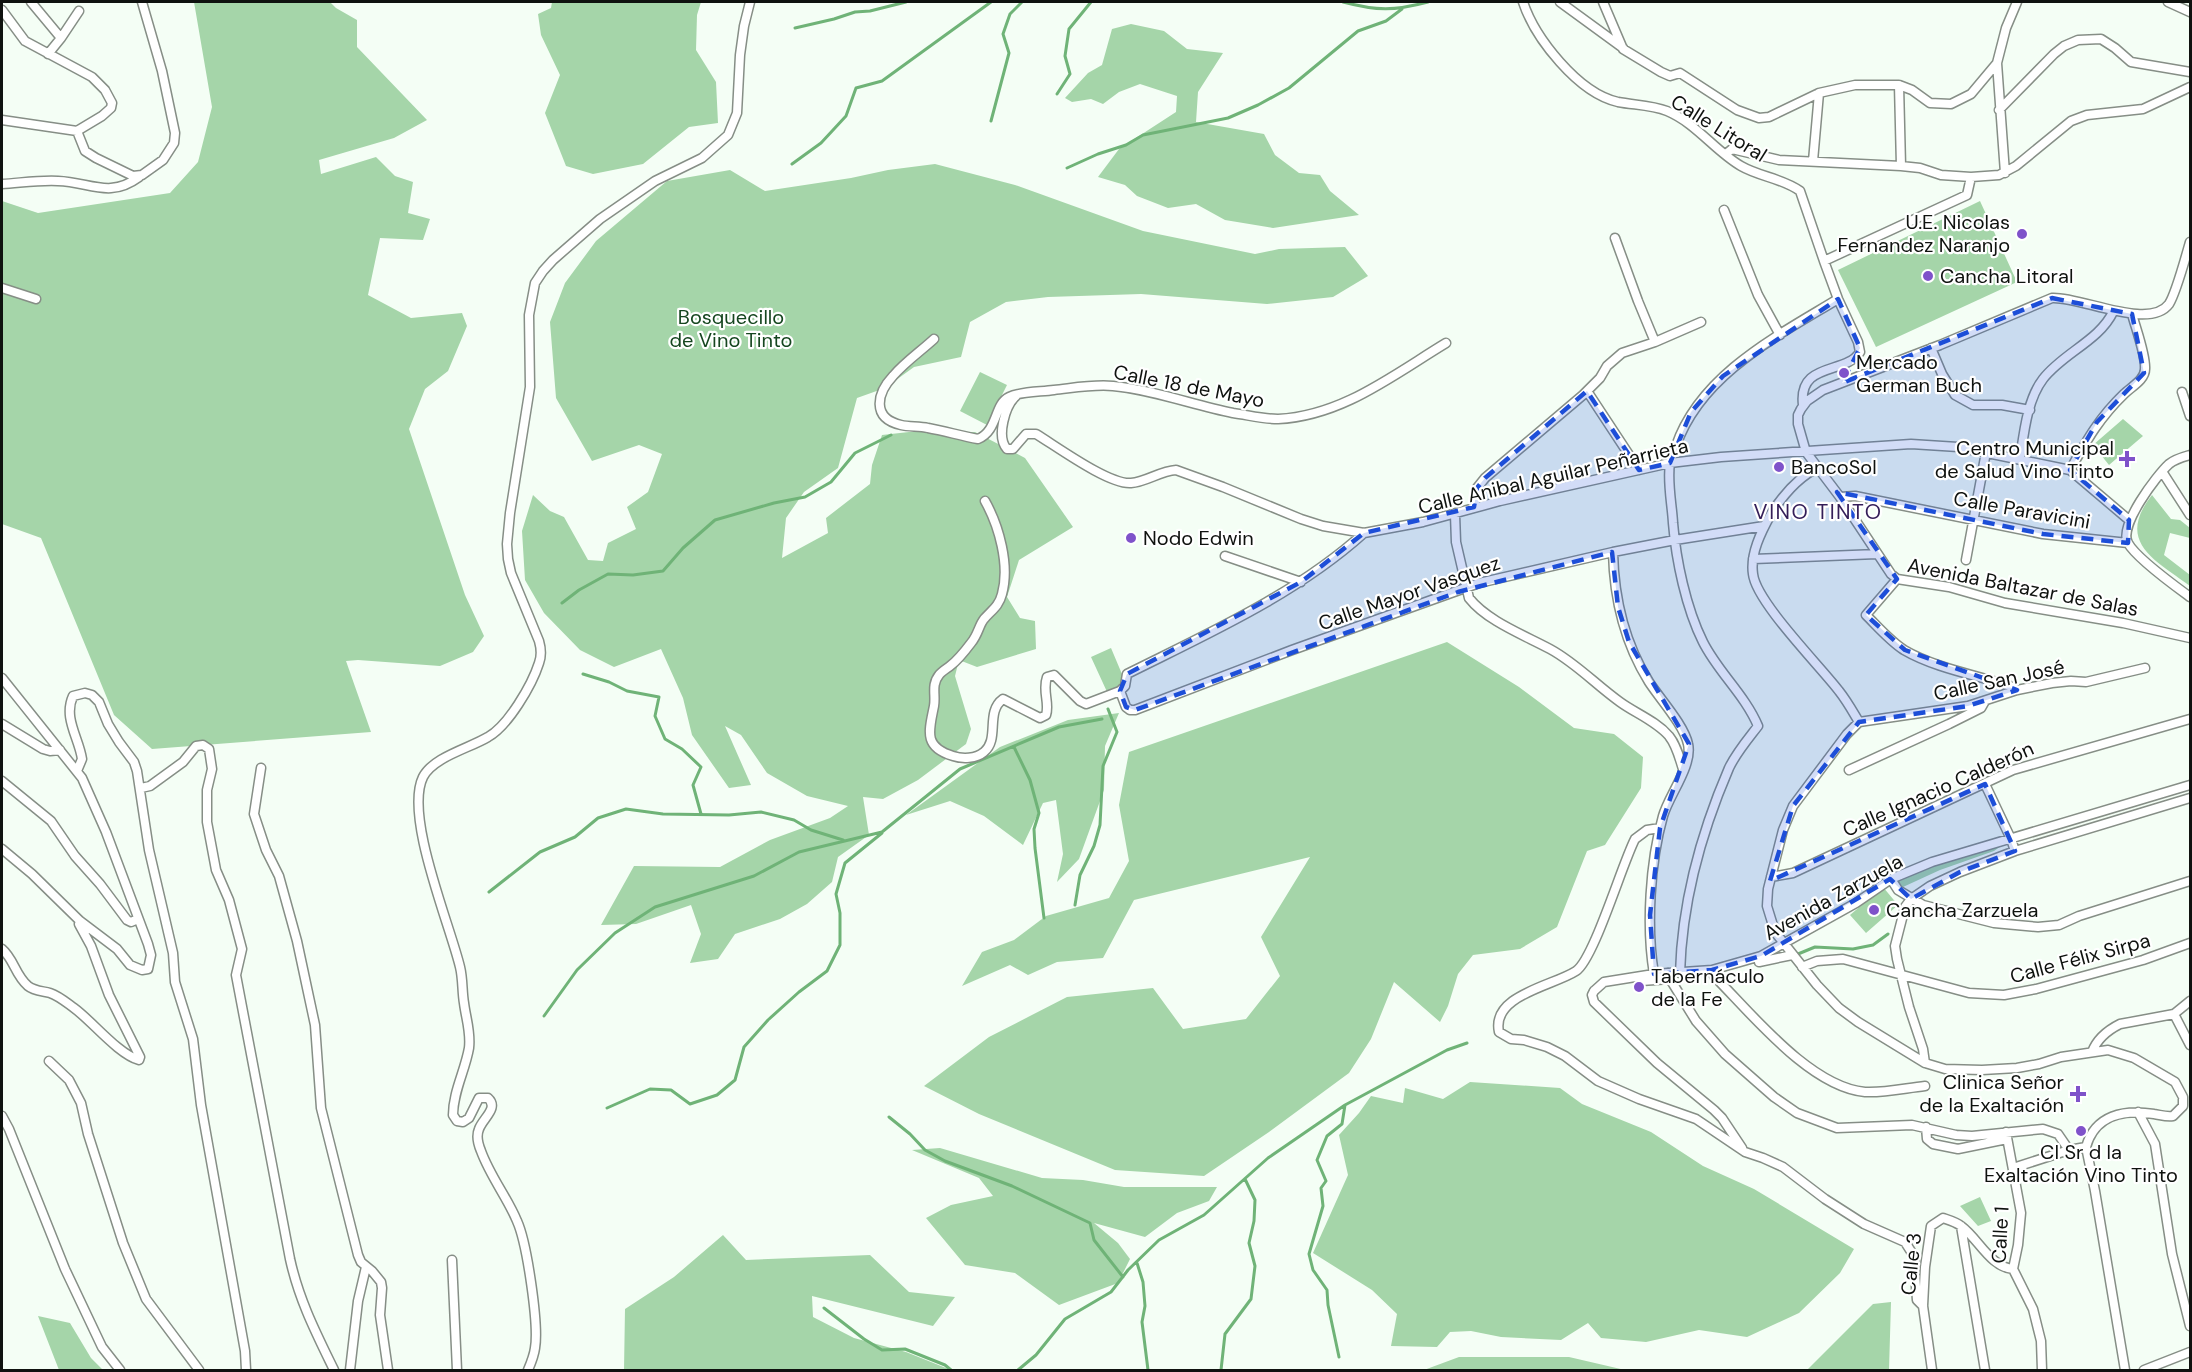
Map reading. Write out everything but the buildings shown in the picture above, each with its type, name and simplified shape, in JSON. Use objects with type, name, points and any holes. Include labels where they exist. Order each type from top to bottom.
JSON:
[{"type":"street","points":[[31,2],[61,38]]},
{"type":"street","points":[[2,184],[59,181],[94,187],[121,188],[163,160],[169,153],[174,143],[175,133],[162,71],[142,2]]},
{"type":"street","points":[[528,1371],[535,1348],[536,1327],[524,1242],[519,1224],[486,1163],[477,1138],[478,1130],[492,1108],[492,1104],[488,1098],[479,1098],[469,1118],[463,1122],[457,1121],[453,1115],[469,1047],[470,1030],[460,969],[440,908],[421,827],[420,786],[424,775],[432,766],[495,733],[527,688],[539,664],[541,649],[539,641],[511,573],[507,544],[530,387],[529,315],[536,283],[553,260],[600,219],[655,181],[702,159],[729,135],[737,113],[740,55],[750,2]]},
{"type":"street","name":"Calle Litoral","points":[[1523,2],[1529,20],[1564,66],[1587,89],[1618,102],[1666,111],[1695,129],[1743,167],[1766,177],[1778,179],[1800,191],[1838,299],[1858,342],[1860,352],[1854,359],[1832,366],[1809,381],[1804,388],[1803,405]]},
{"type":"street","points":[[1560,2],[1623,49],[1661,72],[1670,76],[1680,73],[1737,110],[1759,118],[1768,117],[1819,93],[1855,85],[1899,85],[1912,90],[1930,103],[1951,104],[1971,94],[1997,63]]},
{"type":"street","points":[[1603,2],[1623,49]]},
{"type":"street","points":[[2005,173],[1997,63],[2006,28],[2017,2]]},
{"type":"street","points":[[2168,2],[2190,12]]},
{"type":"street","points":[[2,10],[25,41],[92,77],[105,90],[112,103],[111,108],[102,116],[77,131],[2,120]]},
{"type":"street","points":[[48,54],[79,11]]},
{"type":"street","points":[[1999,111],[2054,54],[2064,46],[2078,40],[2101,39],[2131,62],[2149,67],[2190,72]]},
{"type":"street","points":[[1899,85],[1901,166]]},
{"type":"street","points":[[1726,154],[1732,150],[1779,160],[1901,166],[1920,168],[1941,175],[1971,177],[2005,173],[2071,120],[2093,114],[2144,109],[2190,87]]},
{"type":"street","points":[[1813,161],[1819,93]]},
{"type":"street","points":[[77,131],[85,151],[126,174],[142,175]]},
{"type":"street","points":[[1824,261],[1967,195],[1971,177]]},
{"type":"street","points":[[1724,210],[1758,295],[1780,335]]},
{"type":"street","points":[[1615,238],[1655,342]]},
{"type":"street","points":[[1806,452],[1798,424],[1798,415],[1803,405],[1823,390],[2052,298],[2067,298],[2113,312],[2132,314],[2155,312],[2167,305],[2190,242]]},
{"type":"street","points":[[2,288],[36,299]]},
{"type":"street","points":[[1680,973],[1682,942],[1692,877],[1711,815],[1730,767],[1758,726],[1753,713],[1716,665],[1691,614],[1675,540],[1670,463],[1691,412],[1723,376],[1780,335],[1838,299]]},
{"type":"street","points":[[2020,459],[2030,410],[2038,387],[2048,373],[2106,323],[2113,312]]},
{"type":"street","points":[[2070,470],[2097,422],[2138,382],[2144,373],[2143,356],[2132,314]]},
{"type":"street","points":[[1474,507],[1477,489],[1485,478],[1587,391],[1607,366],[1622,353],[1655,342],[1701,322]]},
{"type":"street","points":[[934,339],[891,377],[881,395],[879,404],[888,420],[901,425],[917,425],[978,439],[986,435],[1008,397],[1016,396]]},
{"type":"street","name":"Calle 18 de Mayo","points":[[1016,396],[1113,386],[1153,393],[1209,409],[1259,418],[1298,417],[1333,409],[1446,343]]},
{"type":"street","points":[[1931,348],[1942,374],[1955,395],[1973,405],[2002,405],[2030,410]]},
{"type":"street","points":[[1587,391],[1639,471]]},
{"type":"street","points":[[2182,392],[2190,416]]},
{"type":"street","name":"Calle Anibal Aguilar Peñarrieta","points":[[1016,396],[1008,406],[1005,415],[1003,440],[1007,449],[1013,449],[1026,434],[1036,434],[1093,470],[1124,483],[1133,483],[1176,470],[1301,519],[1323,526],[1364,533],[1422,522],[1474,507],[1670,463],[1721,457],[1911,444],[1958,447],[2070,470],[2129,520]]},
{"type":"street","name":"Avenida Baltazar de Salas","points":[[1806,452],[1840,497],[1891,574],[1897,579],[1949,587],[2005,603],[2123,623],[2190,638]]},
{"type":"street","points":[[1966,560],[1986,452]]},
{"type":"street","points":[[2190,455],[2168,465],[2147,491],[2129,520],[2126,531],[2127,543],[2190,597]]},
{"type":"street","points":[[1819,467],[1800,480],[1782,497],[1764,526],[1753,559],[1753,574],[1759,590],[1792,635],[1840,692],[1859,722],[1847,734],[1793,806],[1783,830],[1771,877],[1767,906],[1775,932],[1802,967],[1839,1008],[1879,1036],[1925,1063],[1945,1069],[2018,1068],[2061,1056],[2108,1050],[2134,1058],[2175,1082],[2181,1090],[2183,1106],[2173,1116],[2126,1112],[2109,1117],[2092,1134],[2086,1148],[2096,1191],[2125,1371]]},
{"type":"street","points":[[2163,473],[2190,515]]},
{"type":"street","name":"Calle Paravicini","points":[[1840,497],[1855,496],[2043,534],[2127,543]]},
{"type":"street","points":[[985,501],[1001,539],[1004,564],[1002,593],[998,605],[981,624],[977,635],[950,666],[939,674],[933,687],[934,704],[929,733],[933,746],[939,752],[958,758],[984,753],[989,745],[993,711],[996,703],[1003,699],[1021,707],[1030,715],[1040,718],[1046,716],[1048,711],[1044,684],[1047,677],[1054,675],[1080,701],[1086,704],[1120,691],[1125,686],[1127,674],[1252,611],[1301,582],[1341,554],[1364,533]]},
{"type":"street","points":[[1455,514],[1456,542],[1469,598],[1487,616],[1556,652],[1619,702],[1659,727],[1677,748],[1683,769]]},
{"type":"street","name":"Calle Mayor Vasquez","points":[[1120,691],[1126,707],[1135,710],[1292,650],[1479,583],[1613,552],[1764,526]]},
{"type":"street","points":[[1613,552],[1618,607],[1629,642],[1649,681],[1689,744],[1688,757],[1660,828],[1650,915],[1650,947],[1654,974]]},
{"type":"street","points":[[1753,559],[1877,554]]},
{"type":"street","points":[[1225,556],[1301,582]]},
{"type":"street","points":[[1897,579],[1866,615],[1894,643],[1936,663],[2017,690]]},
{"type":"street","name":"Calle San José","points":[[1859,722],[1944,710],[1985,701],[2017,690],[2052,683],[2086,682],[2145,668]]},
{"type":"street","points":[[2,678],[82,778],[106,832],[151,955],[148,969],[142,970],[130,965],[117,949],[80,921],[32,874],[2,849]]},
{"type":"street","points":[[77,771],[82,759],[72,729],[70,702],[72,696],[85,693],[92,695],[99,702],[119,742],[134,762],[141,788],[149,850],[174,953],[174,982],[193,1039],[201,1105],[245,1351],[246,1371]]},
{"type":"street","points":[[1849,770],[1981,708],[1985,701]]},
{"type":"street","name":"Calle Ignacio Calderón","points":[[1771,877],[1793,873],[2013,770],[2190,719]]},
{"type":"street","points":[[2,724],[43,749],[60,750]]},
{"type":"street","points":[[141,788],[150,786],[183,762],[196,746],[203,745],[208,749],[212,757],[206,798],[210,847],[216,870],[229,900],[242,949],[236,975],[290,1259],[295,1282],[312,1328],[334,1371]]},
{"type":"street","points":[[261,768],[254,814],[266,850],[279,876],[297,941],[315,1025],[321,1108],[358,1255],[360,1262],[376,1275],[382,1288],[380,1315],[388,1371]]},
{"type":"street","points":[[2,781],[51,821],[75,856],[127,920],[131,922],[138,919]]},
{"type":"street","points":[[1985,784],[2011,838],[2015,852]]},
{"type":"street","name":"Avenida Zarzuela","points":[[1593,994],[1604,982],[1654,974],[1669,976],[1680,973],[1713,973],[1761,956],[1856,903],[1891,879],[1953,854],[2190,785]]},
{"type":"street","name":"Avenida Zarzuela","points":[[1925,1063],[1895,946],[1905,908],[1911,899],[1930,886],[1960,872],[2015,852],[2190,798]]},
{"type":"street","points":[[1660,828],[1647,830],[1635,839],[1584,961],[1576,970],[1510,1002],[1499,1017],[1498,1028],[1501,1035],[1553,1050],[1598,1081],[1639,1099],[1696,1119],[1744,1152],[1774,1162],[1864,1224],[1905,1242],[1914,1260],[1917,1300],[1923,1306]]},
{"type":"street","points":[[1891,879],[1898,890],[1923,905],[1994,923],[2026,927],[2046,927],[2190,881]]},
{"type":"street","points":[[2,949],[11,958],[18,974],[28,986],[63,1000],[86,1017],[98,1031],[139,1060],[140,1057],[109,995],[91,946],[79,924],[80,921]]},
{"type":"street","name":"Calle Félix Sirpa","points":[[1802,967],[1816,960],[1843,959],[1969,993],[2004,995],[2036,989],[2143,960],[2190,943]]},
{"type":"street","points":[[1744,1152],[1722,1118],[1657,1063],[1593,994],[1613,984],[1669,976],[1713,973],[1792,955]]},
{"type":"street","points":[[1713,973],[1774,1037],[1818,1073],[1835,1083],[1866,1092],[1925,1086]]},
{"type":"street","points":[[1669,976],[1696,1021],[1725,1054],[1774,1097],[1797,1113],[1837,1128],[1912,1125],[1956,1135],[2006,1136]]},
{"type":"street","points":[[2092,1052],[2100,1039],[2121,1024],[2174,1014],[2190,1001]]},
{"type":"street","points":[[2174,1014],[2190,1045]]},
{"type":"street","points":[[50,1061],[69,1080],[81,1103],[88,1134],[123,1243],[146,1299],[199,1371]]},
{"type":"street","points":[[2138,1112],[2155,1144],[2172,1254],[2190,1326]]},
{"type":"street","points":[[2,1116],[65,1269],[102,1347],[120,1371]]},
{"type":"street","points":[[1926,1127],[1927,1139],[1933,1144],[1958,1149],[2043,1129],[2058,1134],[2069,1150]]},
{"type":"street","name":"Calle 1","points":[[2006,1136],[2021,1213],[2013,1269],[2033,1309],[2041,1341],[2043,1371]]},
{"type":"street","points":[[2013,1168],[2069,1150],[2086,1148]]},
{"type":"street","name":"Calle 3","points":[[1932,1371],[1923,1306],[1925,1267],[1931,1226],[1943,1218],[1961,1226]]},
{"type":"street","points":[[1961,1226],[1988,1255],[2007,1268],[2013,1269]]},
{"type":"street","points":[[1961,1226],[1985,1371]]},
{"type":"street","points":[[452,1260],[456,1371]]},
{"type":"street","points":[[350,1371],[358,1302],[366,1267]]},
{"type":"street","points":[[2144,1371],[2190,1352]]},
{"type":"highlighted area","points":[[2052,298],[2132,314],[2144,373],[2097,422],[2070,470],[2129,520],[2128,543],[2043,534],[1837,492],[1897,579],[1866,615],[1905,650],[2017,690],[1968,706],[1859,722],[1793,806],[1770,881],[1985,784],[2015,851],[1960,872],[1911,899],[1890,879],[1761,956],[1712,970],[1654,974],[1650,915],[1660,828],[1689,744],[1629,642],[1618,607],[1612,552],[1458,592],[1135,710],[1126,707],[1120,691],[1127,674],[1301,582],[1364,533],[1474,507],[1477,488],[1485,478],[1587,391],[1639,470],[1670,463],[1691,412],[1723,376],[1838,299],[1860,348],[1842,383]]},
{"type":"green space","points":[[194,2],[330,2],[357,20],[357,47],[427,120],[394,138],[319,160],[321,174],[376,157],[395,176],[413,182],[408,213],[430,219],[423,240],[380,238],[368,295],[411,318],[462,313],[467,326],[448,371],[425,389],[409,429],[465,595],[484,636],[473,652],[440,666],[346,661],[371,732],[152,749],[114,715],[41,538],[2,524],[2,201],[38,213],[170,193],[198,162],[212,107]]},
{"type":"green space","points":[[552,2],[701,2],[697,15],[696,50],[716,82],[718,123],[689,127],[643,164],[593,174],[566,166],[545,113],[560,75],[541,35],[538,14],[551,8]]},
{"type":"green space","points":[[1131,24],[1164,31],[1187,49],[1223,53],[1198,92],[1196,122],[1264,134],[1275,155],[1299,173],[1320,175],[1330,191],[1359,215],[1273,228],[1225,220],[1196,204],[1168,208],[1137,196],[1125,185],[1098,177],[1119,149],[1176,112],[1177,96],[1140,84],[1119,92],[1103,104],[1091,99],[1072,102],[1065,98],[1088,73],[1102,65],[1112,29]]},
{"type":"green space","name":"Bosquecillo de Vino Tinto","points":[[935,164],[1015,185],[1143,231],[1255,254],[1279,249],[1345,247],[1368,276],[1333,297],[1267,304],[1141,294],[1048,297],[1006,302],[970,322],[961,357],[914,367],[885,388],[857,398],[838,468],[804,492],[786,518],[782,558],[828,533],[826,518],[870,484],[872,465],[882,435],[909,432],[975,432],[1025,458],[1073,527],[1019,560],[1007,597],[1020,618],[1035,621],[1036,649],[977,667],[959,660],[955,676],[971,729],[966,744],[918,780],[883,799],[863,797],[869,835],[838,857],[832,882],[807,904],[780,919],[735,934],[718,959],[690,963],[701,934],[691,905],[636,924],[601,925],[634,866],[720,867],[770,840],[830,818],[848,806],[807,796],[767,773],[741,735],[725,726],[751,785],[729,788],[692,735],[683,698],[661,649],[614,667],[580,650],[544,613],[525,580],[522,531],[533,495],[550,511],[564,517],[588,560],[603,561],[608,543],[636,529],[627,507],[648,492],[662,454],[639,445],[592,461],[556,398],[550,322],[565,283],[596,241],[667,181],[730,170],[765,191]]},
{"type":"green space","name":"Cancha Litoral","points":[[1980,201],[2017,282],[1876,347],[1838,270]]},
{"type":"green space","points":[[980,372],[1007,385],[987,425],[960,411]]},
{"type":"green space","points":[[2123,419],[2143,436],[2109,465],[2093,445]]},
{"type":"green space","points":[[2152,495],[2171,519],[2180,520],[2190,528],[2190,538],[2170,533],[2164,555],[2190,575],[2190,586],[2153,558],[2139,538],[2137,525]]},
{"type":"green space","points":[[1447,642],[1519,687],[1574,728],[1614,734],[1643,757],[1641,788],[1605,845],[1587,851],[1557,927],[1520,949],[1473,955],[1458,974],[1448,1006],[1440,1022],[1394,982],[1371,1039],[1349,1073],[1204,1176],[1115,1170],[979,1114],[924,1086],[989,1037],[1067,997],[1153,988],[1183,1029],[1246,1019],[1280,976],[1261,937],[1310,857],[1134,900],[1103,958],[1057,962],[1028,975],[1010,965],[962,986],[982,952],[1014,940],[1046,916],[1109,898],[1129,861],[1119,805],[1129,752]]},
{"type":"green space","points":[[1111,648],[1127,686],[1108,694],[1091,657]]},
{"type":"green space","points":[[1119,713],[1105,746],[1104,790],[1079,859],[1057,882],[1063,854],[1056,800],[1043,803],[1023,845],[984,816],[950,801],[906,815],[1000,747],[1068,720]]},
{"type":"green space","points":[[2000,842],[2001,846],[1994,851],[1940,870],[1903,887],[1898,884],[1898,879],[1911,870]]},
{"type":"green space","name":"Cancha Zarzuela","points":[[1883,887],[1898,905],[1866,933],[1850,915]]},
{"type":"green space","points":[[1470,1082],[1560,1088],[1582,1104],[1651,1132],[1703,1166],[1754,1189],[1854,1249],[1840,1273],[1799,1313],[1747,1337],[1699,1330],[1646,1342],[1601,1338],[1588,1323],[1561,1340],[1501,1337],[1471,1331],[1450,1332],[1437,1347],[1391,1346],[1397,1314],[1372,1290],[1313,1253],[1348,1175],[1339,1135],[1371,1096],[1403,1103],[1405,1088],[1443,1099]]},
{"type":"green space","points":[[940,1148],[1042,1178],[1083,1180],[1124,1187],[1217,1187],[1209,1201],[1177,1213],[1145,1237],[1094,1223],[1118,1243],[1130,1259],[1118,1283],[1059,1305],[1015,1273],[965,1265],[926,1218],[951,1205],[993,1196],[979,1178],[912,1150]]},
{"type":"green space","points":[[1980,1197],[1991,1221],[1978,1226],[1960,1206]]},
{"type":"green space","points":[[723,1235],[746,1260],[870,1255],[909,1292],[955,1297],[933,1326],[812,1296],[813,1317],[854,1338],[906,1352],[951,1370],[624,1370],[625,1309],[674,1277]]},
{"type":"green space","points":[[1891,1302],[1889,1370],[1807,1370],[1873,1304]]},
{"type":"green space","points":[[38,1316],[70,1323],[91,1358],[103,1370],[59,1370]]},
{"type":"green space","points":[[1459,1357],[1569,1357],[1625,1370],[1424,1370]]},
{"type":"waterway","points":[[795,28],[855,12],[870,11],[906,2]]},
{"type":"waterway","points":[[792,164],[821,143],[846,116],[856,88],[882,81],[991,2]]},
{"type":"waterway","points":[[991,121],[1009,53],[1003,34],[1010,14],[1022,2]]},
{"type":"waterway","points":[[1057,94],[1070,74],[1065,56],[1069,29],[1091,2]]},
{"type":"waterway","points":[[1343,2],[1386,9],[1428,2]]},
{"type":"waterway","points":[[1067,168],[1126,145],[1143,135],[1228,118],[1258,105],[1289,88],[1358,31],[1386,21],[1402,9]]},
{"type":"waterway","points":[[562,603],[579,590],[608,574],[633,575],[663,571],[683,548],[715,520],[774,503],[805,497],[831,482],[855,453],[891,435]]},
{"type":"waterway","points":[[583,674],[609,682],[627,691],[659,697],[655,716],[665,739],[682,749],[701,767],[693,785],[701,814]]},
{"type":"waterway","points":[[1075,905],[1080,875],[1094,846],[1100,825],[1103,766],[1117,732],[1108,709]]},
{"type":"waterway","points":[[544,1016],[577,970],[615,933],[655,907],[754,876],[799,852],[882,832],[960,769],[1059,727],[1102,719]]},
{"type":"waterway","points":[[1014,747],[1030,780],[1039,813],[1034,829],[1044,918]]},
{"type":"waterway","points":[[489,892],[540,852],[575,837],[598,818],[626,809],[663,814],[729,815],[761,812],[794,820],[811,830],[843,840]]},
{"type":"waterway","points":[[607,1108],[650,1089],[671,1090],[690,1104],[717,1095],[735,1080],[744,1047],[768,1020],[827,971],[840,945],[840,913],[836,894],[845,863],[882,833]]},
{"type":"waterway","points":[[1798,954],[1815,947],[1853,949],[1873,945],[1888,934]]},
{"type":"waterway","points":[[1018,1370],[1036,1355],[1065,1319],[1111,1292],[1128,1270],[1159,1240],[1204,1215],[1268,1158],[1345,1105],[1447,1050],[1467,1043]]},
{"type":"waterway","points":[[1339,1357],[1327,1290],[1313,1270],[1309,1254],[1323,1206],[1321,1188],[1326,1181],[1317,1160],[1327,1136],[1342,1124],[1345,1105]]},
{"type":"waterway","points":[[889,1117],[925,1150],[945,1161],[1012,1186],[1090,1223],[1094,1240],[1123,1277]]},
{"type":"waterway","points":[[1221,1370],[1225,1334],[1251,1299],[1255,1266],[1249,1243],[1254,1221],[1255,1200],[1245,1179]]},
{"type":"waterway","points":[[1137,1263],[1143,1282],[1145,1306],[1142,1322],[1148,1370]]},
{"type":"waterway","points":[[824,1308],[882,1350],[905,1349],[945,1365],[951,1370]]},
{"type":"place","name":"U.E. Nicolas Fernandez Naranjo","points":[[2022,234]]},
{"type":"place","name":"Cancha Litoral","points":[[1928,276]]},
{"type":"place","name":"Mercado German Buch","points":[[1844,373]]},
{"type":"place","name":"Centro Municipal de Salud Vino Tinto","points":[[2127,459]]},
{"type":"place","name":"BancoSol","points":[[1779,467]]},
{"type":"place","name":"Nodo Edwin","points":[[1131,538]]},
{"type":"place","name":"Cancha Zarzuela","points":[[1874,910]]},
{"type":"place","name":"Tabernáculo de la Fe","points":[[1639,987]]},
{"type":"place","name":"Clinica Señor de la Exaltación","points":[[2078,1094]]},
{"type":"place","name":"CI Sr d la Exaltación Vino Tinto","points":[[2081,1131]]},
{"type":"district","name":"VINO TINTO","points":[[1818,512]]}]
